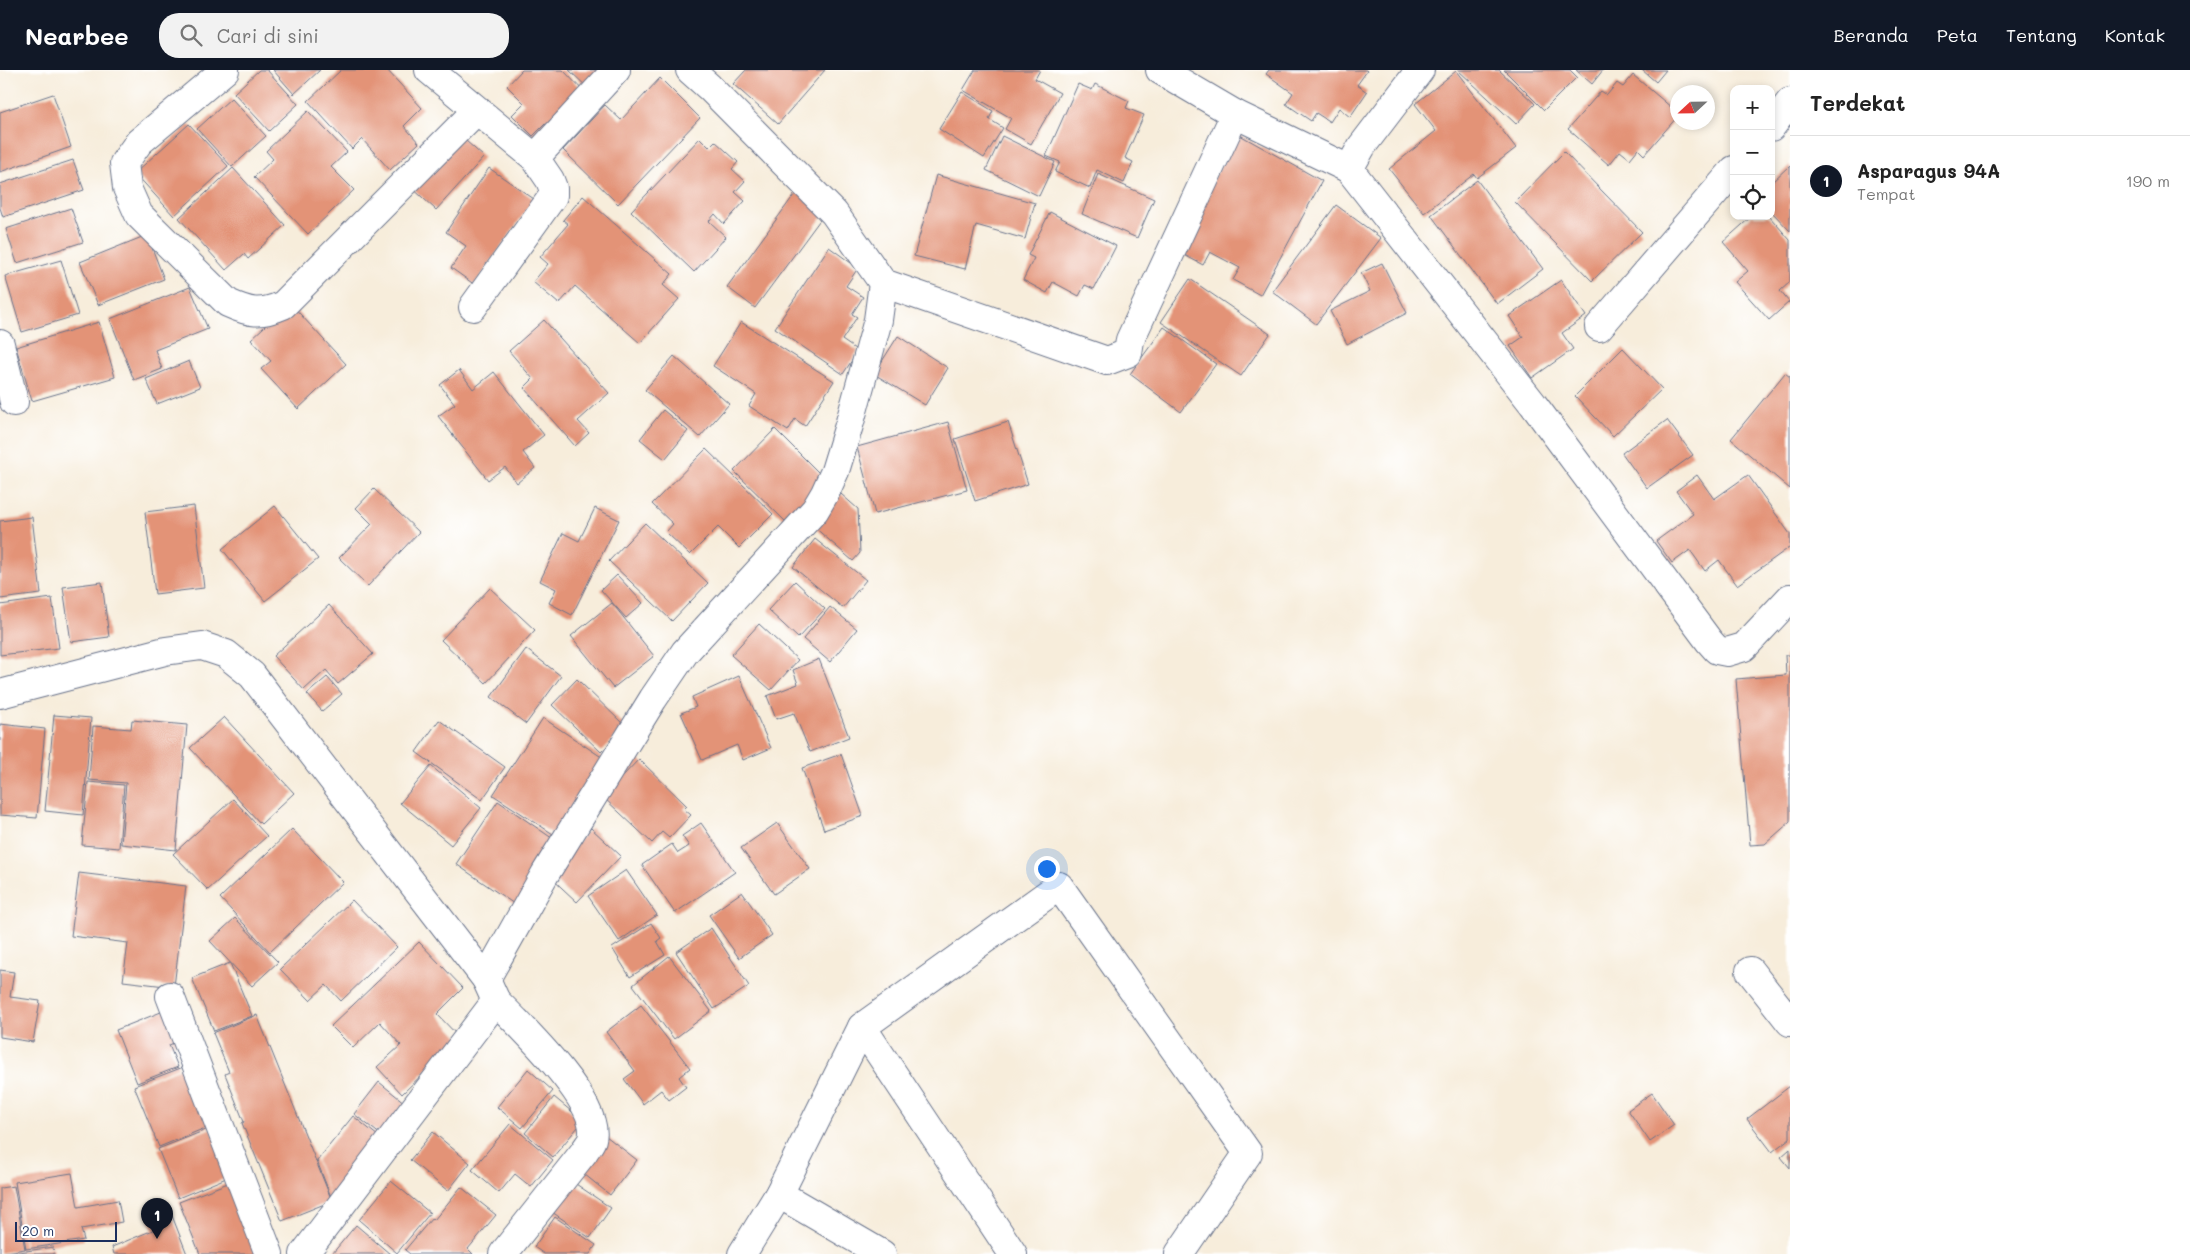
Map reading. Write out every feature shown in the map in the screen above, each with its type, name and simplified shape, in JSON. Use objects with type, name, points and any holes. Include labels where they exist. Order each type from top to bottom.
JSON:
[{"type":"street","points":[[225,70],[139,142],[124,163],[127,188],[139,215],[228,303],[246,311],[266,312],[283,305],[476,111]]},
{"type":"street","points":[[429,70],[476,111],[535,158],[550,180],[553,188],[553,196],[473,307]]},
{"type":"street","points":[[535,158],[616,70]]},
{"type":"street","points":[[1160,70],[1235,114],[1349,169],[1533,404],[1717,650],[1728,652],[1744,647],[1790,598]]},
{"type":"street","points":[[1349,169],[1362,146],[1420,70]]},
{"type":"street","points":[[708,76],[834,213],[883,282],[1107,361],[1128,353],[1130,340],[1235,114]]},
{"type":"street","points":[[1775,122],[1790,102]]},
{"type":"street","points":[[1599,327],[1730,175]]},
{"type":"street","points":[[304,1254],[491,990],[545,874],[653,699],[685,652],[815,510],[834,472],[850,422],[876,329],[883,282]]},
{"type":"street","points":[[0,344],[14,402]]},
{"type":"street","points":[[0,694],[165,651],[202,646],[226,654],[252,675],[491,990],[553,1060],[579,1097],[590,1118],[592,1138],[584,1152],[504,1254]]},
{"type":"street","points":[[742,1254],[779,1194],[862,1027],[1059,886],[1248,1153],[1179,1254]]},
{"type":"street","points":[[1750,971],[1790,1022]]},
{"type":"street","points":[[170,996],[269,1254]]},
{"type":"street","points":[[862,1027],[1013,1254]]},
{"type":"street","points":[[779,1194],[882,1254]]},
{"type":"building","points":[[259,70],[267,70],[298,104],[269,131],[234,93]]},
{"type":"building","points":[[273,70],[320,70],[294,94]]},
{"type":"building","points":[[341,70],[387,70],[422,108],[404,126],[419,143],[390,170],[362,139],[352,149],[308,101]]},
{"type":"building","points":[[522,70],[563,70],[587,95],[552,130],[545,124],[533,136],[512,115],[524,103],[507,86]]},
{"type":"building","points":[[569,70],[611,70],[591,91]]},
{"type":"building","points":[[746,70],[825,70],[778,124],[733,84]]},
{"type":"building","points":[[975,70],[1040,70],[1035,79],[1060,93],[1031,144],[1005,129],[1011,118],[963,90]]},
{"type":"building","points":[[1269,70],[1366,70],[1357,85],[1367,92],[1350,117],[1339,108],[1330,122],[1316,113],[1311,121],[1286,104],[1293,93],[1266,74]]},
{"type":"building","points":[[1458,70],[1499,70],[1535,104],[1516,124]]},
{"type":"building","points":[[1504,70],[1570,70],[1577,77],[1544,110]]},
{"type":"building","points":[[1576,70],[1603,70],[1592,84]]},
{"type":"building","points":[[1642,70],[1666,70],[1656,82]]},
{"type":"building","points":[[1456,71],[1516,148],[1477,178],[1474,174],[1424,213],[1389,169],[1436,131],[1415,104]]},
{"type":"building","points":[[1633,75],[1670,106],[1670,125],[1644,155],[1638,149],[1630,159],[1620,151],[1609,165],[1568,129],[1601,91],[1607,95],[1617,83],[1623,87]]},
{"type":"building","points":[[660,78],[700,118],[618,204],[563,150],[605,105],[621,120]]},
{"type":"building","points":[[1078,84],[1092,90],[1095,84],[1129,101],[1126,108],[1144,115],[1125,158],[1133,162],[1124,183],[1097,170],[1090,188],[1055,172],[1060,162],[1046,156]]},
{"type":"building","points":[[962,92],[993,111],[989,119],[1003,128],[984,158],[939,129]]},
{"type":"building","points":[[53,94],[71,147],[0,172],[0,112]]},
{"type":"building","points":[[231,98],[266,136],[232,167],[197,129]]},
{"type":"building","points":[[308,111],[347,152],[331,167],[354,190],[308,234],[254,177],[273,159],[266,151]]},
{"type":"building","points":[[189,124],[228,166],[174,216],[135,173]]},
{"type":"building","points":[[456,132],[484,157],[436,210],[409,185]]},
{"type":"building","points":[[1238,134],[1322,181],[1260,295],[1233,280],[1240,268],[1210,252],[1203,265],[1175,250]]},
{"type":"building","points":[[1002,136],[1055,162],[1039,196],[986,170]]},
{"type":"building","points":[[700,138],[709,147],[715,141],[738,162],[732,169],[745,181],[735,192],[745,201],[724,224],[715,214],[709,221],[726,237],[694,272],[631,211]]},
{"type":"building","points":[[1564,152],[1642,232],[1592,281],[1515,202]]},
{"type":"building","points":[[73,160],[84,190],[3,217],[0,208],[0,184]]},
{"type":"building","points":[[1790,165],[1790,231],[1775,215],[1775,179]]},
{"type":"building","points":[[233,168],[285,225],[248,259],[244,254],[226,270],[179,218]]},
{"type":"building","points":[[489,168],[534,199],[475,285],[451,268],[466,246],[446,232]]},
{"type":"building","points":[[1098,174],[1154,199],[1137,238],[1082,214]]},
{"type":"building","points":[[936,175],[1035,203],[1025,239],[976,225],[965,269],[914,256]]},
{"type":"building","points":[[1477,180],[1543,269],[1497,304],[1431,215]]},
{"type":"building","points":[[797,191],[825,213],[755,308],[727,287]]},
{"type":"building","points":[[583,196],[672,274],[663,285],[679,299],[640,343],[575,286],[559,304],[533,282],[548,264],[540,257],[568,224],[563,220]]},
{"type":"building","points":[[1336,205],[1381,238],[1316,324],[1272,291]]},
{"type":"building","points":[[71,208],[83,242],[17,263],[6,229]]},
{"type":"building","points":[[1050,212],[1116,246],[1094,289],[1085,285],[1079,296],[1053,282],[1047,293],[1023,280],[1034,258],[1028,255]]},
{"type":"building","points":[[1748,220],[1772,220],[1790,240],[1790,282],[1780,291],[1789,302],[1769,320],[1735,282],[1748,271],[1723,242]]},
{"type":"building","points":[[147,235],[164,279],[98,305],[80,262]]},
{"type":"building","points":[[829,247],[858,268],[846,286],[863,297],[852,314],[857,317],[842,340],[858,351],[843,374],[775,328]]},
{"type":"building","points":[[61,260],[78,315],[22,332],[5,276]]},
{"type":"building","points":[[1382,263],[1407,313],[1347,344],[1330,311],[1370,291],[1361,273]]},
{"type":"building","points":[[1190,279],[1270,334],[1241,376],[1161,322]]},
{"type":"building","points":[[1561,280],[1586,316],[1562,333],[1573,349],[1532,378],[1510,346],[1523,337],[1509,316]]},
{"type":"building","points":[[190,287],[208,329],[155,350],[162,369],[134,380],[110,319]]},
{"type":"building","points":[[290,303],[346,364],[298,409],[261,369],[271,361],[251,339]]},
{"type":"building","points":[[544,320],[609,393],[578,421],[589,433],[575,446],[524,388],[533,379],[509,351]]},
{"type":"building","points":[[99,322],[115,377],[32,401],[16,347]]},
{"type":"building","points":[[741,322],[834,381],[805,426],[795,419],[788,431],[749,406],[756,394],[713,366]]},
{"type":"building","points":[[1164,327],[1216,364],[1181,412],[1130,374]]},
{"type":"building","points":[[898,336],[948,368],[925,405],[874,374]]},
{"type":"building","points":[[1623,348],[1662,389],[1613,436],[1575,396]]},
{"type":"building","points":[[674,356],[729,404],[700,437],[645,390]]},
{"type":"building","points":[[189,361],[200,387],[157,404],[146,379]]},
{"type":"building","points":[[459,370],[473,389],[494,372],[544,435],[523,452],[535,468],[517,483],[505,467],[488,480],[438,416],[455,404],[440,385]]},
{"type":"building","points":[[1785,373],[1790,377],[1790,489],[1731,439]]},
{"type":"building","points":[[663,410],[688,431],[665,459],[640,439]]},
{"type":"building","points":[[1667,420],[1693,455],[1647,488],[1622,453]]},
{"type":"building","points":[[948,422],[967,490],[875,514],[857,447]]},
{"type":"building","points":[[1008,422],[1028,484],[975,501],[955,439]]},
{"type":"building","points":[[775,429],[825,479],[785,521],[734,471]]},
{"type":"building","points":[[706,449],[773,514],[739,548],[718,527],[690,555],[666,532],[673,524],[652,504]]},
{"type":"building","points":[[1697,475],[1714,499],[1748,475],[1790,534],[1790,547],[1737,585],[1719,560],[1705,571],[1690,550],[1672,563],[1656,541],[1693,514],[1676,491]]},
{"type":"building","points":[[374,489],[419,532],[368,586],[339,558],[372,524],[356,508]]},
{"type":"building","points":[[841,494],[858,509],[860,553],[853,561],[813,526]]},
{"type":"building","points":[[194,506],[204,588],[155,594],[145,512]]},
{"type":"building","points":[[275,506],[318,559],[265,601],[222,549]]},
{"type":"building","points":[[595,508],[619,520],[572,615],[549,603],[556,589],[540,581],[563,533],[579,541]]},
{"type":"building","points":[[32,517],[41,594],[0,599],[0,521]]},
{"type":"building","points":[[645,523],[708,583],[672,621],[609,561]]},
{"type":"building","points":[[815,539],[866,580],[843,608],[793,567]]},
{"type":"building","points":[[617,575],[643,603],[626,618],[601,590]]},
{"type":"building","points":[[795,581],[825,609],[798,638],[768,610]]},
{"type":"building","points":[[102,582],[109,637],[71,642],[63,587]]},
{"type":"building","points":[[490,588],[535,630],[486,683],[441,640]]},
{"type":"building","points":[[52,598],[59,648],[0,655],[0,605]]},
{"type":"building","points":[[612,603],[654,656],[613,688],[571,636]]},
{"type":"building","points":[[329,605],[373,654],[338,684],[326,670],[304,690],[273,656]]},
{"type":"building","points":[[830,607],[857,629],[830,662],[803,639]]},
{"type":"building","points":[[759,624],[798,660],[771,690],[731,655]]},
{"type":"building","points":[[526,649],[561,676],[526,724],[491,697]]},
{"type":"building","points":[[1785,655],[1790,655],[1790,822],[1765,844],[1750,845],[1736,679],[1786,675]]},
{"type":"building","points":[[819,659],[849,737],[810,752],[794,713],[776,719],[767,696],[798,684],[793,670]]},
{"type":"building","points":[[739,676],[771,748],[743,760],[737,745],[702,760],[681,713],[696,707],[692,697]]},
{"type":"building","points":[[327,677],[342,694],[322,711],[307,694]]},
{"type":"building","points":[[577,679],[626,727],[601,752],[552,705]]},
{"type":"building","points":[[54,715],[91,718],[83,815],[45,811]]},
{"type":"building","points":[[224,717],[294,793],[261,824],[190,748]]},
{"type":"building","points":[[543,718],[603,758],[553,834],[493,795]]},
{"type":"building","points":[[132,720],[187,725],[176,850],[121,844],[126,783],[89,780],[93,726],[131,729]]},
{"type":"building","points":[[439,720],[505,767],[482,800],[416,752]]},
{"type":"building","points":[[0,724],[45,729],[37,818],[0,815]]},
{"type":"building","points":[[841,754],[863,816],[824,830],[802,768]]},
{"type":"building","points":[[639,759],[687,806],[684,809],[691,815],[669,838],[662,832],[652,843],[603,797]]},
{"type":"building","points":[[431,766],[481,808],[451,845],[400,803]]},
{"type":"building","points":[[88,782],[124,785],[119,848],[82,845]]},
{"type":"building","points":[[233,799],[267,836],[208,890],[173,854]]},
{"type":"building","points":[[498,801],[559,843],[517,906],[456,864]]},
{"type":"building","points":[[701,823],[735,872],[675,913],[642,865],[672,844],[678,853],[689,846],[682,836]]},
{"type":"building","points":[[777,823],[810,869],[774,894],[741,848]]},
{"type":"building","points":[[591,828],[621,856],[577,902],[547,874]]},
{"type":"building","points":[[292,829],[343,882],[270,952],[220,898]]},
{"type":"building","points":[[626,870],[657,915],[619,941],[588,896]]},
{"type":"building","points":[[79,873],[186,886],[174,987],[123,981],[128,943],[71,936]]},
{"type":"building","points":[[742,892],[772,935],[739,958],[709,915]]},
{"type":"building","points":[[352,900],[397,947],[341,1001],[326,985],[310,1000],[280,969]]},
{"type":"building","points":[[235,918],[278,962],[252,986],[210,941]]},
{"type":"building","points":[[651,923],[661,938],[657,941],[665,955],[630,977],[612,948]]},
{"type":"building","points":[[711,928],[749,986],[714,1009],[676,952]]},
{"type":"building","points":[[419,942],[463,988],[437,1014],[460,1038],[402,1094],[377,1067],[401,1045],[380,1022],[353,1048],[331,1026]]},
{"type":"building","points":[[669,956],[711,1011],[674,1039],[633,985]]},
{"type":"building","points":[[230,963],[252,1016],[214,1031],[192,978]]},
{"type":"building","points":[[0,970],[14,972],[10,997],[40,1001],[33,1042],[0,1037]]},
{"type":"building","points":[[641,1005],[690,1068],[679,1077],[686,1087],[669,1100],[661,1090],[643,1104],[624,1079],[635,1071],[606,1032]]},
{"type":"building","points":[[166,1010],[179,1041],[169,1045],[178,1067],[137,1083],[116,1030]]},
{"type":"building","points":[[257,1015],[332,1201],[282,1221],[242,1123],[244,1122],[225,1074],[229,1072],[213,1033]]},
{"type":"building","points":[[186,1066],[210,1126],[159,1147],[134,1086]]},
{"type":"building","points":[[528,1069],[553,1091],[522,1128],[497,1107]]},
{"type":"building","points":[[379,1082],[405,1103],[381,1135],[354,1114]]},
{"type":"building","points":[[1790,1086],[1790,1138],[1772,1152],[1747,1119]]},
{"type":"building","points":[[1652,1093],[1674,1125],[1650,1142],[1628,1110]]},
{"type":"building","points":[[554,1097],[583,1121],[553,1157],[525,1133]]},
{"type":"building","points":[[353,1116],[378,1136],[331,1197],[317,1161]]},
{"type":"building","points":[[510,1124],[553,1160],[531,1187],[515,1174],[499,1193],[472,1170]]},
{"type":"building","points":[[211,1128],[231,1176],[178,1198],[158,1149]]},
{"type":"building","points":[[433,1132],[470,1163],[448,1191],[410,1160]]},
{"type":"building","points":[[606,1136],[637,1160],[610,1195],[579,1170]]},
{"type":"building","points":[[1790,1149],[1790,1168],[1781,1157]]},
{"type":"building","points":[[72,1173],[78,1207],[118,1200],[122,1222],[81,1229],[84,1240],[26,1249],[15,1182]]},
{"type":"building","points":[[391,1181],[430,1213],[397,1253],[359,1220]]},
{"type":"building","points":[[573,1182],[611,1208],[590,1238],[552,1212]]},
{"type":"building","points":[[228,1183],[257,1254],[200,1254],[179,1202]]},
{"type":"building","points":[[14,1186],[25,1249],[0,1253],[0,1188]]},
{"type":"building","points":[[461,1187],[496,1215],[468,1249],[473,1254],[410,1254],[405,1250],[432,1218],[434,1220]]},
{"type":"building","points":[[169,1208],[187,1254],[114,1254],[112,1247],[153,1230],[148,1216]]},
{"type":"building","points":[[555,1217],[596,1245],[590,1254],[544,1254],[534,1247]]},
{"type":"building","points":[[356,1225],[390,1254],[332,1254]]},
{"type":"building","points":[[53,1247],[54,1254],[13,1254],[13,1253]]},
{"type":"place","name":"Asparagus 94A","points":[[157,1239]]}]
